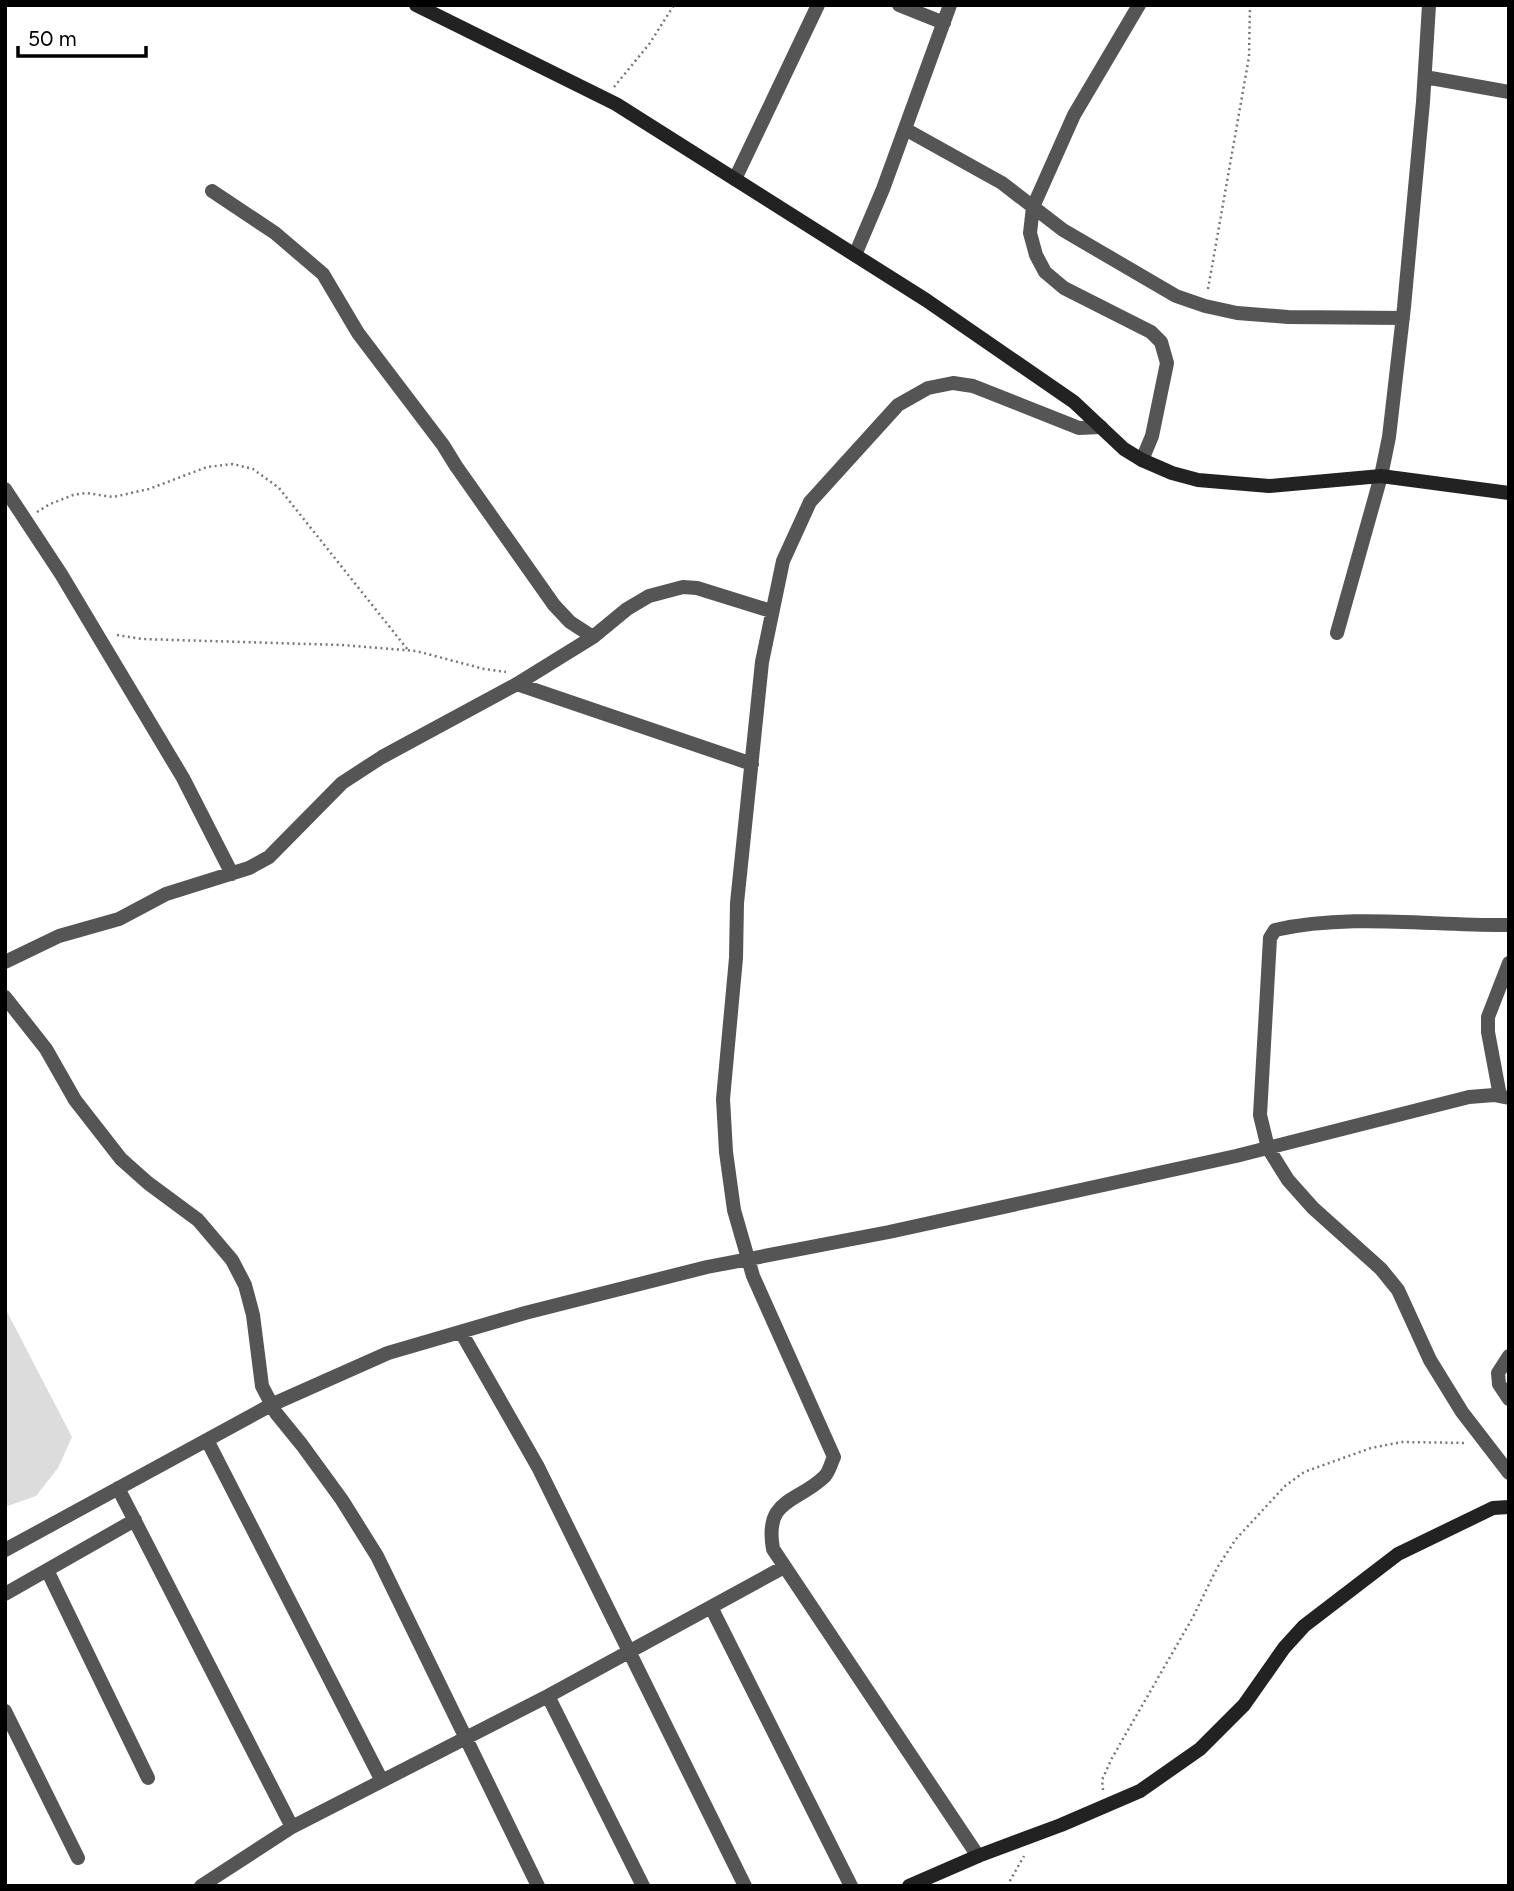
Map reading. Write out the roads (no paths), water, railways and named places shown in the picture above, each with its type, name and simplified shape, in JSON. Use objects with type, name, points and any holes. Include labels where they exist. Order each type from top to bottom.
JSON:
[{"type":"street","points":[[416,5],[605,98],[735,179],[926,300],[1074,402],[1124,449],[1142,460],[1198,481],[1269,486],[1381,476],[1509,493]]},
{"type":"street","points":[[735,179],[818,5]]},
{"type":"street","points":[[899,5],[944,23]]},
{"type":"street","points":[[855,255],[905,130],[950,5]]},
{"type":"street","points":[[1139,5],[1074,115],[1033,207],[1030,233],[1036,255],[1045,272],[1064,288],[1151,332],[1161,342],[1167,363],[1152,436],[1142,460]]},
{"type":"street","points":[[1337,633],[1381,476],[1389,437],[1403,318],[1429,5]]},
{"type":"street","points":[[1425,77],[1509,92]]},
{"type":"street","points":[[905,130],[1002,183],[1063,230],[1176,296],[1237,313],[1288,317],[1403,318]]},
{"type":"street","points":[[212,191],[275,233],[323,274],[358,333],[443,445],[554,605],[570,622],[593,637]]},
{"type":"street","points":[[978,1856],[783,1567],[774,1549],[771,1534],[781,1505],[826,1476],[834,1457],[758,1289],[734,1210],[726,1152],[723,1098],[736,958],[737,903],[762,662],[771,611],[783,561],[810,502],[898,405],[928,388],[953,383],[973,386],[1079,428],[1101,427]]},
{"type":"street","points":[[5,489],[96,632],[183,778],[232,874]]},
{"type":"street","points":[[5,962],[60,936],[119,919],[166,894],[249,868],[269,857],[342,783],[382,757],[517,684],[593,637],[627,609],[649,596],[683,587],[771,611]]},
{"type":"street","points":[[517,684],[751,764]]},
{"type":"street","points":[[1509,925],[1415,920],[1297,925],[1275,929],[1270,938],[1261,1115],[1268,1148],[1288,1180],[1313,1208],[1381,1269],[1398,1290],[1430,1360],[1484,1442],[1509,1473]]},
{"type":"street","points":[[5,1550],[271,1405],[388,1353],[525,1313],[681,1274],[915,1227],[1268,1148],[1469,1097],[1504,1097],[1488,1031],[1488,1017],[1509,963]]},
{"type":"street","points":[[5,997],[46,1049],[75,1100],[121,1159],[198,1220],[232,1260],[245,1285],[253,1315],[262,1386],[271,1405],[342,1500],[377,1556],[538,1886]]},
{"type":"street","points":[[461,1332],[538,1466],[745,1886]]},
{"type":"street","points":[[1509,1356],[1498,1373],[1499,1384],[1509,1399]]},
{"type":"street","points":[[207,1440],[382,1781]]},
{"type":"street","points":[[118,1488],[292,1827]]},
{"type":"street","points":[[909,1886],[1140,1791],[1200,1749],[1244,1705],[1284,1648],[1304,1626],[1398,1555],[1493,1508],[1509,1507]]},
{"type":"street","points":[[5,1594],[135,1520]]},
{"type":"street","points":[[203,1885],[292,1827],[548,1696],[783,1567]]},
{"type":"street","points":[[47,1570],[148,1777]]},
{"type":"street","points":[[711,1607],[851,1886]]},
{"type":"street","points":[[548,1696],[643,1886]]},
{"type":"street","points":[[5,1711],[78,1858]]}]
